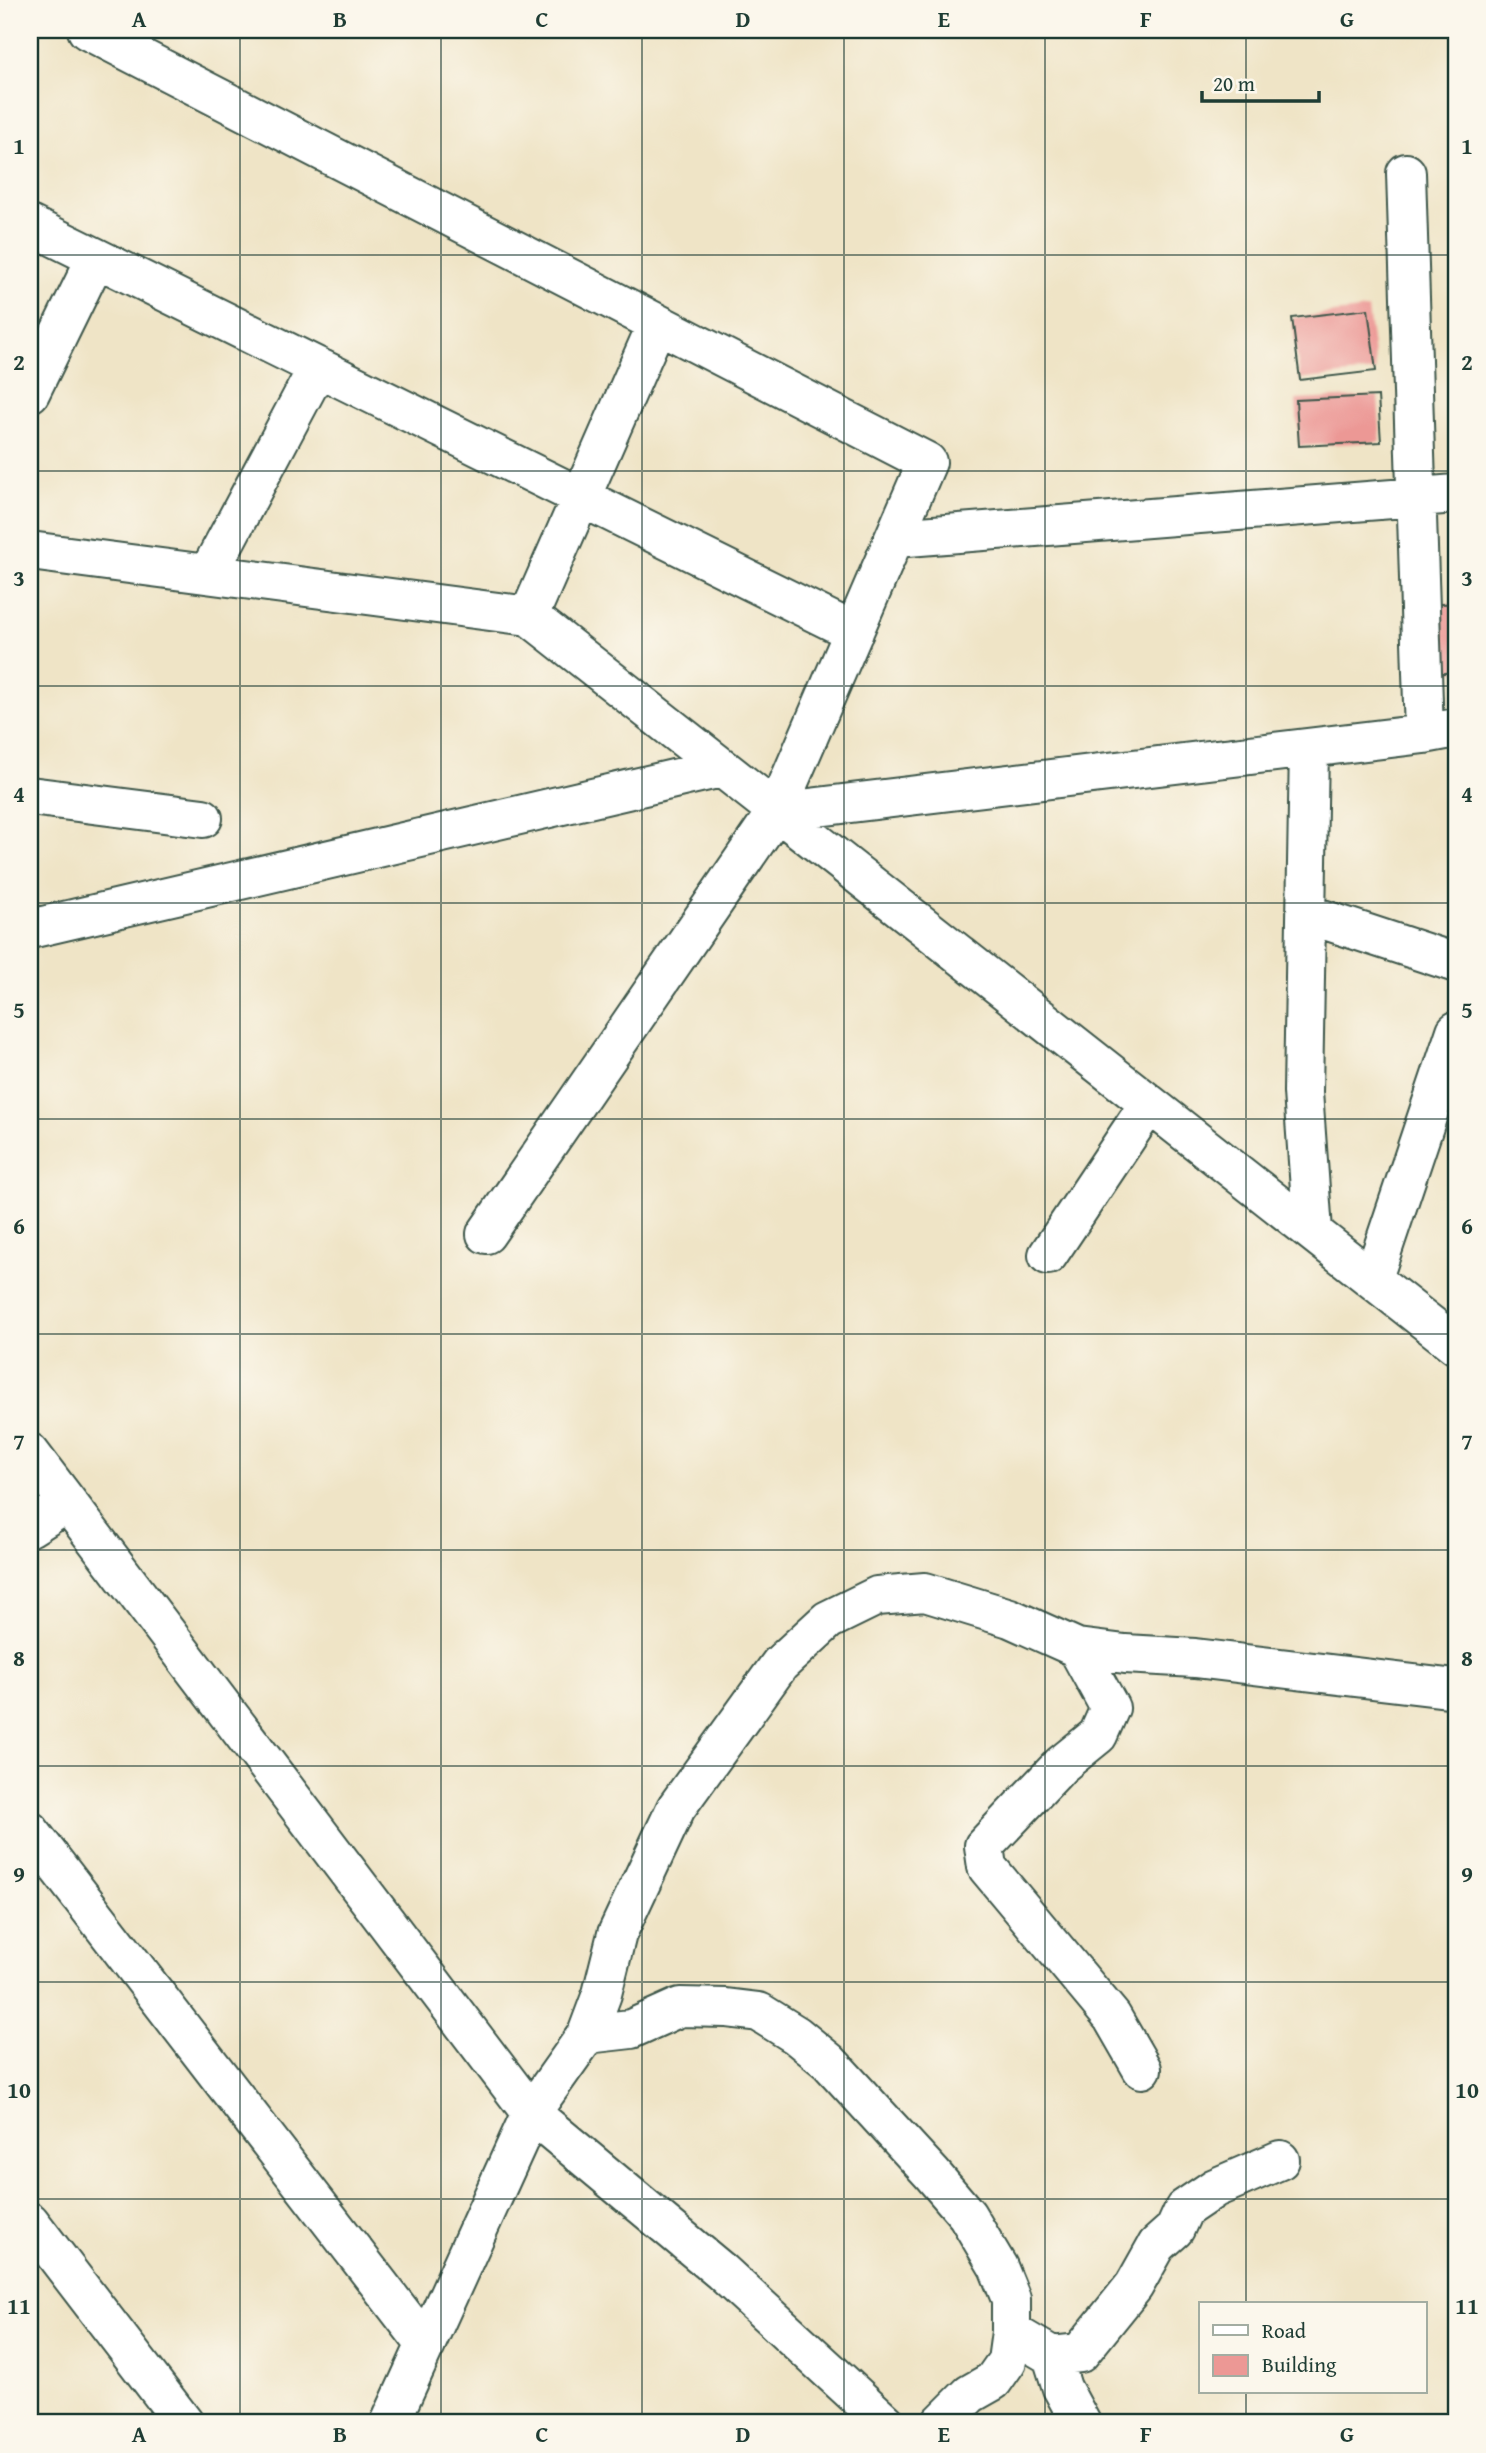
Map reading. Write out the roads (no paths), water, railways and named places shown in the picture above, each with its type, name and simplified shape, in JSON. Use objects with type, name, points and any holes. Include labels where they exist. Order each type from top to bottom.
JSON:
[{"type":"street","points":[[87,30],[927,462],[776,812],[486,1234]]},
{"type":"street","points":[[776,812],[1440,731],[1416,497],[1406,173]]},
{"type":"street","points":[[30,225],[854,632]]},
{"type":"street","points":[[30,393],[96,258]]},
{"type":"street","points":[[529,616],[657,324]]},
{"type":"street","points":[[208,574],[318,367]]},
{"type":"street","points":[[895,538],[1456,494]]},
{"type":"street","points":[[30,551],[529,616],[1456,1345]]},
{"type":"street","points":[[1309,748],[1303,1092],[1313,1231]]},
{"type":"street","points":[[30,929],[721,768]]},
{"type":"street","points":[[30,796],[203,818]]},
{"type":"street","points":[[1307,914],[1456,963]]},
{"type":"street","points":[[1373,1278],[1456,1031]]},
{"type":"street","points":[[1048,1255],[1149,1104]]},
{"type":"street","points":[[30,1453],[531,2113],[722,2272],[886,2423]]},
{"type":"street","points":[[30,1527],[68,1503]]},
{"type":"street","points":[[390,2423],[531,2113],[587,2034],[602,1994],[617,1934],[676,1808],[780,1664],[828,1620],[877,1596],[925,1592],[1010,1618],[1077,1647],[1456,1689]]},
{"type":"street","points":[[1077,1647],[1110,1708],[1098,1735],[1061,1765],[984,1846],[987,1867],[1112,2017],[1142,2069]]},
{"type":"street","points":[[30,1831],[426,2345]]},
{"type":"street","points":[[587,2034],[631,2029],[680,2007],[759,2012],[796,2035],[829,2062],[932,2174],[967,2216],[998,2267],[1011,2299],[1011,2332],[1007,2361],[993,2381],[970,2394],[941,2423]]},
{"type":"street","points":[[1011,2332],[1052,2356],[1080,2353],[1134,2286],[1157,2245],[1175,2229],[1184,2208],[1215,2188],[1280,2160]]},
{"type":"street","points":[[30,2222],[184,2423]]},
{"type":"street","points":[[1052,2356],[1062,2388],[1081,2423]]}]
